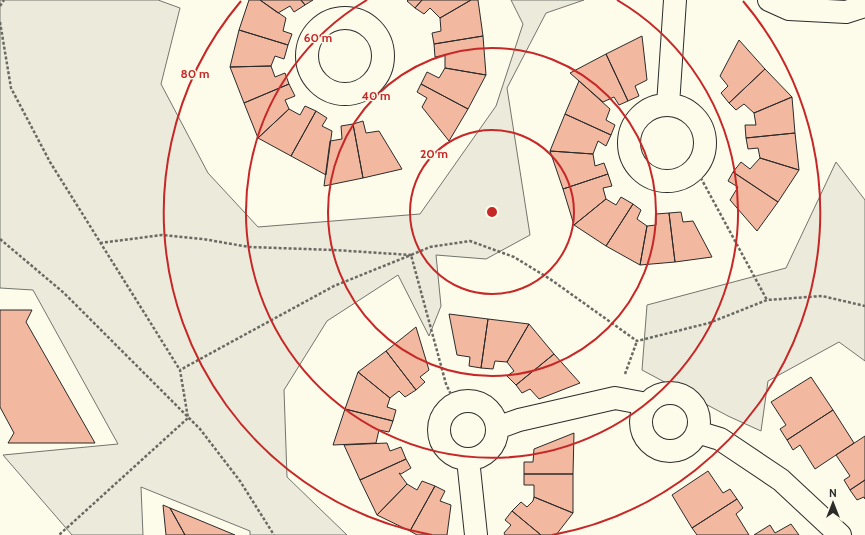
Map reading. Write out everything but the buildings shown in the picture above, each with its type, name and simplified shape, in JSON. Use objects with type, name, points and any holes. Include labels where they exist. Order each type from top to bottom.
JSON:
[{"type":"street","points":[[668,105],[675,0]]},
{"type":"street","points":[[769,0],[789,9],[846,12],[865,6]]},
{"type":"street","points":[[668,105],[680,108],[691,114],[700,123],[704,134],[705,146],[702,158],[696,169],[686,176],[674,181],[662,181],[650,177],[640,169],[633,159],[630,146],[630,134],[636,123],[644,114],[655,107],[668,105]]},
{"type":"street","points":[[671,393],[688,399],[698,414],[699,423],[697,432],[692,441],[685,447],[666,451],[656,447],[648,441],[643,433],[641,423],[647,404],[662,394],[671,393]]},
{"type":"street","points":[[497,428],[519,420],[616,398],[647,404]]},
{"type":"street","points":[[473,401],[482,404],[490,410],[495,418],[497,428],[496,437],[492,446],[486,453],[477,458],[468,459],[458,458],[443,446],[439,437],[438,427],[441,418],[447,409],[455,403],[473,401]]},
{"type":"street","points":[[697,432],[720,439],[781,480],[840,535]]},
{"type":"street","points":[[468,459],[476,535]]},
{"type":"path","points":[[0,6],[4,0]]},
{"type":"path","points":[[0,22],[11,88],[50,162],[180,370],[188,418]]},
{"type":"path","points":[[696,169],[767,300]]},
{"type":"path","points":[[100,243],[162,235],[203,239],[249,247],[411,255]]},
{"type":"path","points":[[0,239],[64,293],[200,429],[240,481],[274,535]]},
{"type":"path","points":[[180,370],[334,286],[430,247],[470,241],[514,257],[550,279],[637,340],[709,323],[767,300],[822,296],[865,306]]},
{"type":"path","points":[[411,255],[446,384],[455,403]]},
{"type":"path","points":[[616,398],[637,340]]},
{"type":"path","points":[[58,535],[188,418]]},
{"type":"shaded area","points":[[0,0],[158,0],[180,8],[161,84],[208,173],[258,227],[420,214],[496,106],[523,24],[511,0],[584,0],[546,13],[507,88],[530,235],[486,259],[436,255],[441,306],[429,336],[398,275],[327,321],[284,390],[287,477],[347,535],[250,535],[250,531],[141,487],[143,535],[72,535],[3,455],[118,444],[33,290],[0,288]]},
{"type":"shaded area","points":[[836,162],[865,200],[865,361],[839,342],[768,381],[761,431],[728,416],[642,370],[647,305],[786,268]]}]
